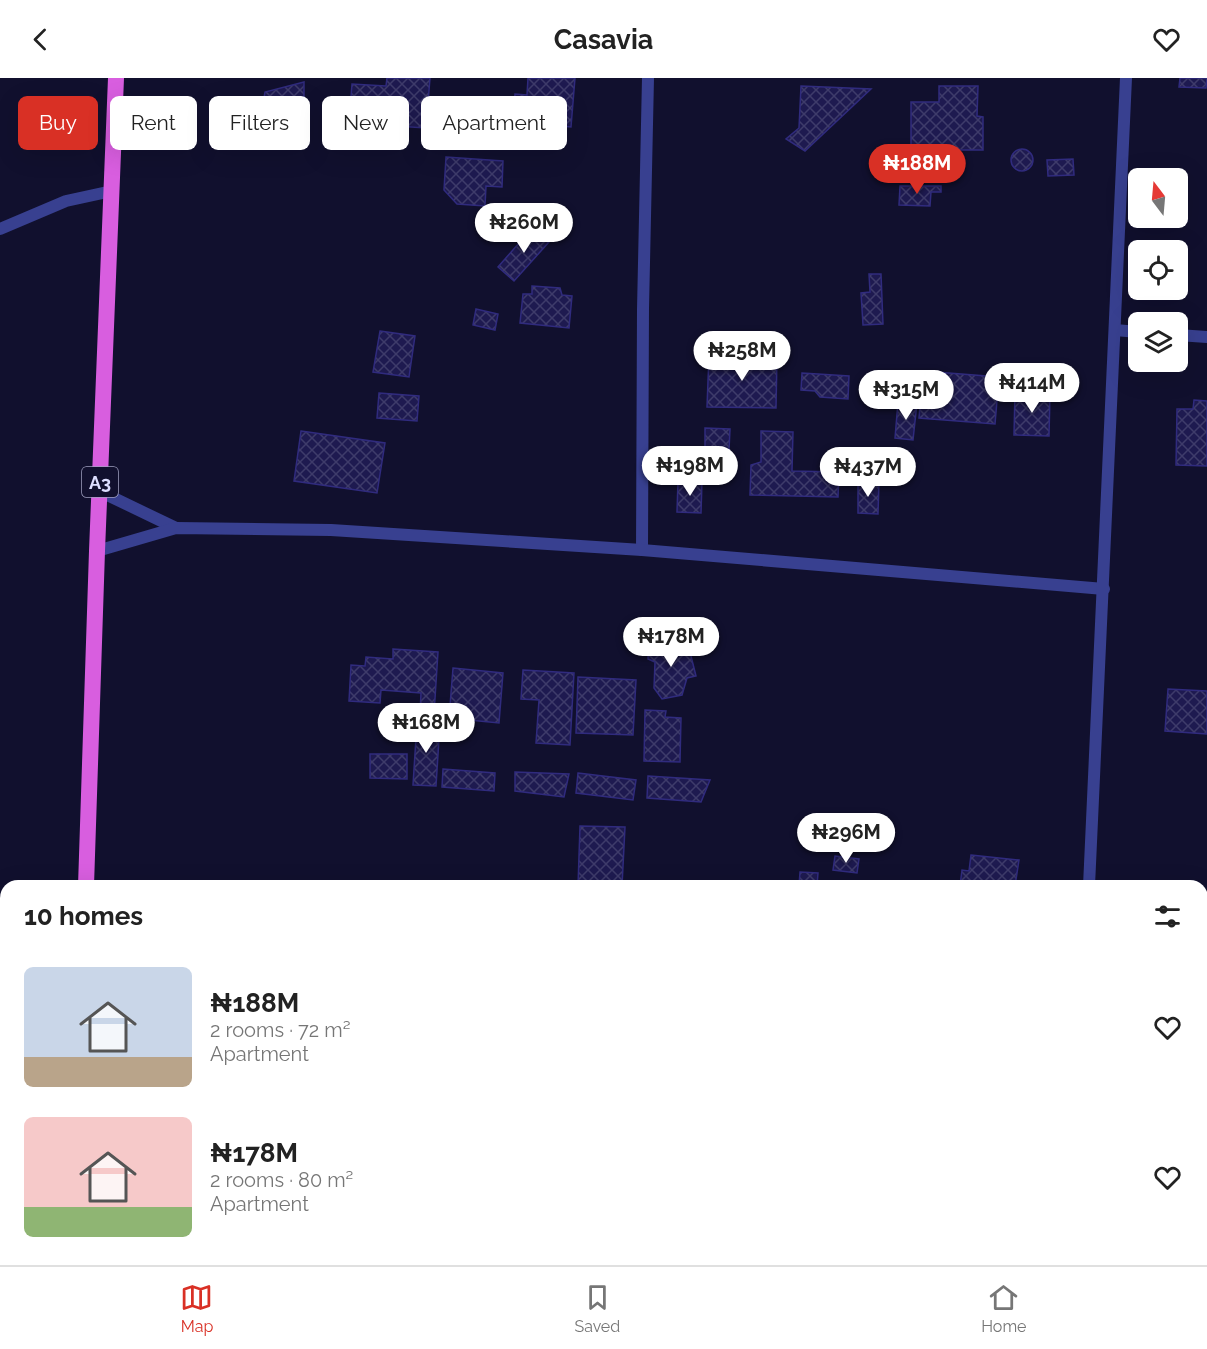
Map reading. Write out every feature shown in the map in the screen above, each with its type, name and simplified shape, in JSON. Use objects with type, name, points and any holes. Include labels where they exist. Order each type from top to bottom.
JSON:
[{"type":"highway","name":"A3","points":[[86,880],[116,78]]},
{"type":"street","points":[[642,550],[643,309],[648,78]]},
{"type":"street","points":[[1089,880],[1126,78]]},
{"type":"street","points":[[0,229],[66,201],[112,191]]},
{"type":"street","points":[[1115,330],[1128,331]]},
{"type":"street","points":[[1188,336],[1207,337]]},
{"type":"street","points":[[99,491],[176,528]]},
{"type":"street","points":[[97,551],[176,528],[331,530],[642,550],[1104,589]]},
{"type":"building","points":[[387,78],[430,78],[429,96],[421,96],[421,128],[409,127],[409,96],[351,96],[352,84],[386,86]]},
{"type":"building","points":[[528,78],[575,78],[571,127],[567,127],[567,96],[515,96],[515,94],[527,95]]},
{"type":"building","points":[[1180,78],[1207,78],[1206,88],[1179,87]]},
{"type":"building","points":[[304,82],[304,96],[264,96],[265,92]]},
{"type":"building","points":[[801,86],[871,89],[805,151],[786,139],[799,128]]},
{"type":"building","points":[[939,86],[978,86],[977,116],[983,117],[983,150],[911,150],[911,102],[939,102]]},
{"type":"building","points":[[1022,149],[1030,152],[1033,160],[1030,168],[1022,171],[1014,168],[1011,160],[1014,152]]},
{"type":"building","points":[[446,157],[503,161],[502,187],[486,186],[485,206],[457,204],[444,190]]},
{"type":"building","points":[[1073,159],[1074,175],[1048,176],[1047,160]]},
{"type":"building","points":[[900,186],[941,186],[941,192],[931,192],[930,206],[899,205]]},
{"type":"building","points":[[533,227],[549,242],[514,281],[498,267]]},
{"type":"building","points":[[869,274],[881,274],[883,324],[863,325],[861,293],[870,292]]},
{"type":"building","points":[[532,286],[560,288],[562,295],[572,296],[569,328],[520,323],[523,294],[532,294]]},
{"type":"building","points":[[476,309],[498,314],[495,330],[473,325]]},
{"type":"building","points":[[380,331],[415,336],[409,377],[373,372]]},
{"type":"building","points":[[709,355],[777,356],[776,408],[707,407]]},
{"type":"building","points":[[923,371],[999,377],[995,424],[919,418]]},
{"type":"building","points":[[802,373],[849,376],[848,399],[820,397],[815,391],[801,390]]},
{"type":"building","points":[[1015,392],[1050,394],[1049,436],[1014,435]]},
{"type":"building","points":[[379,393],[419,396],[417,421],[377,418]]},
{"type":"building","points":[[1194,400],[1207,401],[1207,466],[1176,465],[1177,409],[1193,409]]},
{"type":"building","points":[[898,402],[917,403],[913,440],[895,438]]},
{"type":"building","points":[[705,428],[730,429],[729,450],[705,449]]},
{"type":"building","points":[[301,431],[385,443],[377,493],[294,481]]},
{"type":"building","points":[[761,431],[793,432],[792,471],[839,472],[838,497],[750,495],[751,465],[761,462]]},
{"type":"building","points":[[678,481],[702,481],[701,513],[677,512]]},
{"type":"building","points":[[858,482],[879,482],[878,514],[858,513]]},
{"type":"building","points":[[649,642],[689,648],[696,676],[687,678],[682,695],[662,699],[654,688],[655,662],[648,659]]},
{"type":"building","points":[[393,649],[438,652],[434,714],[420,713],[421,693],[381,690],[380,703],[349,701],[351,665],[365,666],[366,657],[393,659]]},
{"type":"building","points":[[453,668],[503,673],[499,723],[449,718]]},
{"type":"building","points":[[523,670],[574,673],[570,745],[536,743],[539,700],[521,699]]},
{"type":"building","points":[[578,677],[636,680],[633,735],[576,733]]},
{"type":"building","points":[[1168,689],[1207,691],[1207,734],[1165,731]]},
{"type":"building","points":[[645,710],[666,711],[665,717],[681,718],[680,762],[644,761]]},
{"type":"building","points":[[417,722],[440,723],[436,786],[413,785]]},
{"type":"building","points":[[370,754],[407,754],[407,779],[370,778]]},
{"type":"building","points":[[443,769],[495,773],[494,791],[442,787]]},
{"type":"building","points":[[515,772],[569,774],[564,797],[515,791]]},
{"type":"building","points":[[578,773],[636,780],[633,800],[576,793]]},
{"type":"building","points":[[648,776],[710,780],[701,802],[647,798]]},
{"type":"building","points":[[580,826],[625,827],[622,880],[578,880]]},
{"type":"building","points":[[971,855],[1019,860],[1016,880],[961,880],[962,870],[969,871]]},
{"type":"building","points":[[835,856],[859,859],[857,873],[833,870]]},
{"type":"building","points":[[800,872],[818,873],[817,880],[799,880]]}]
